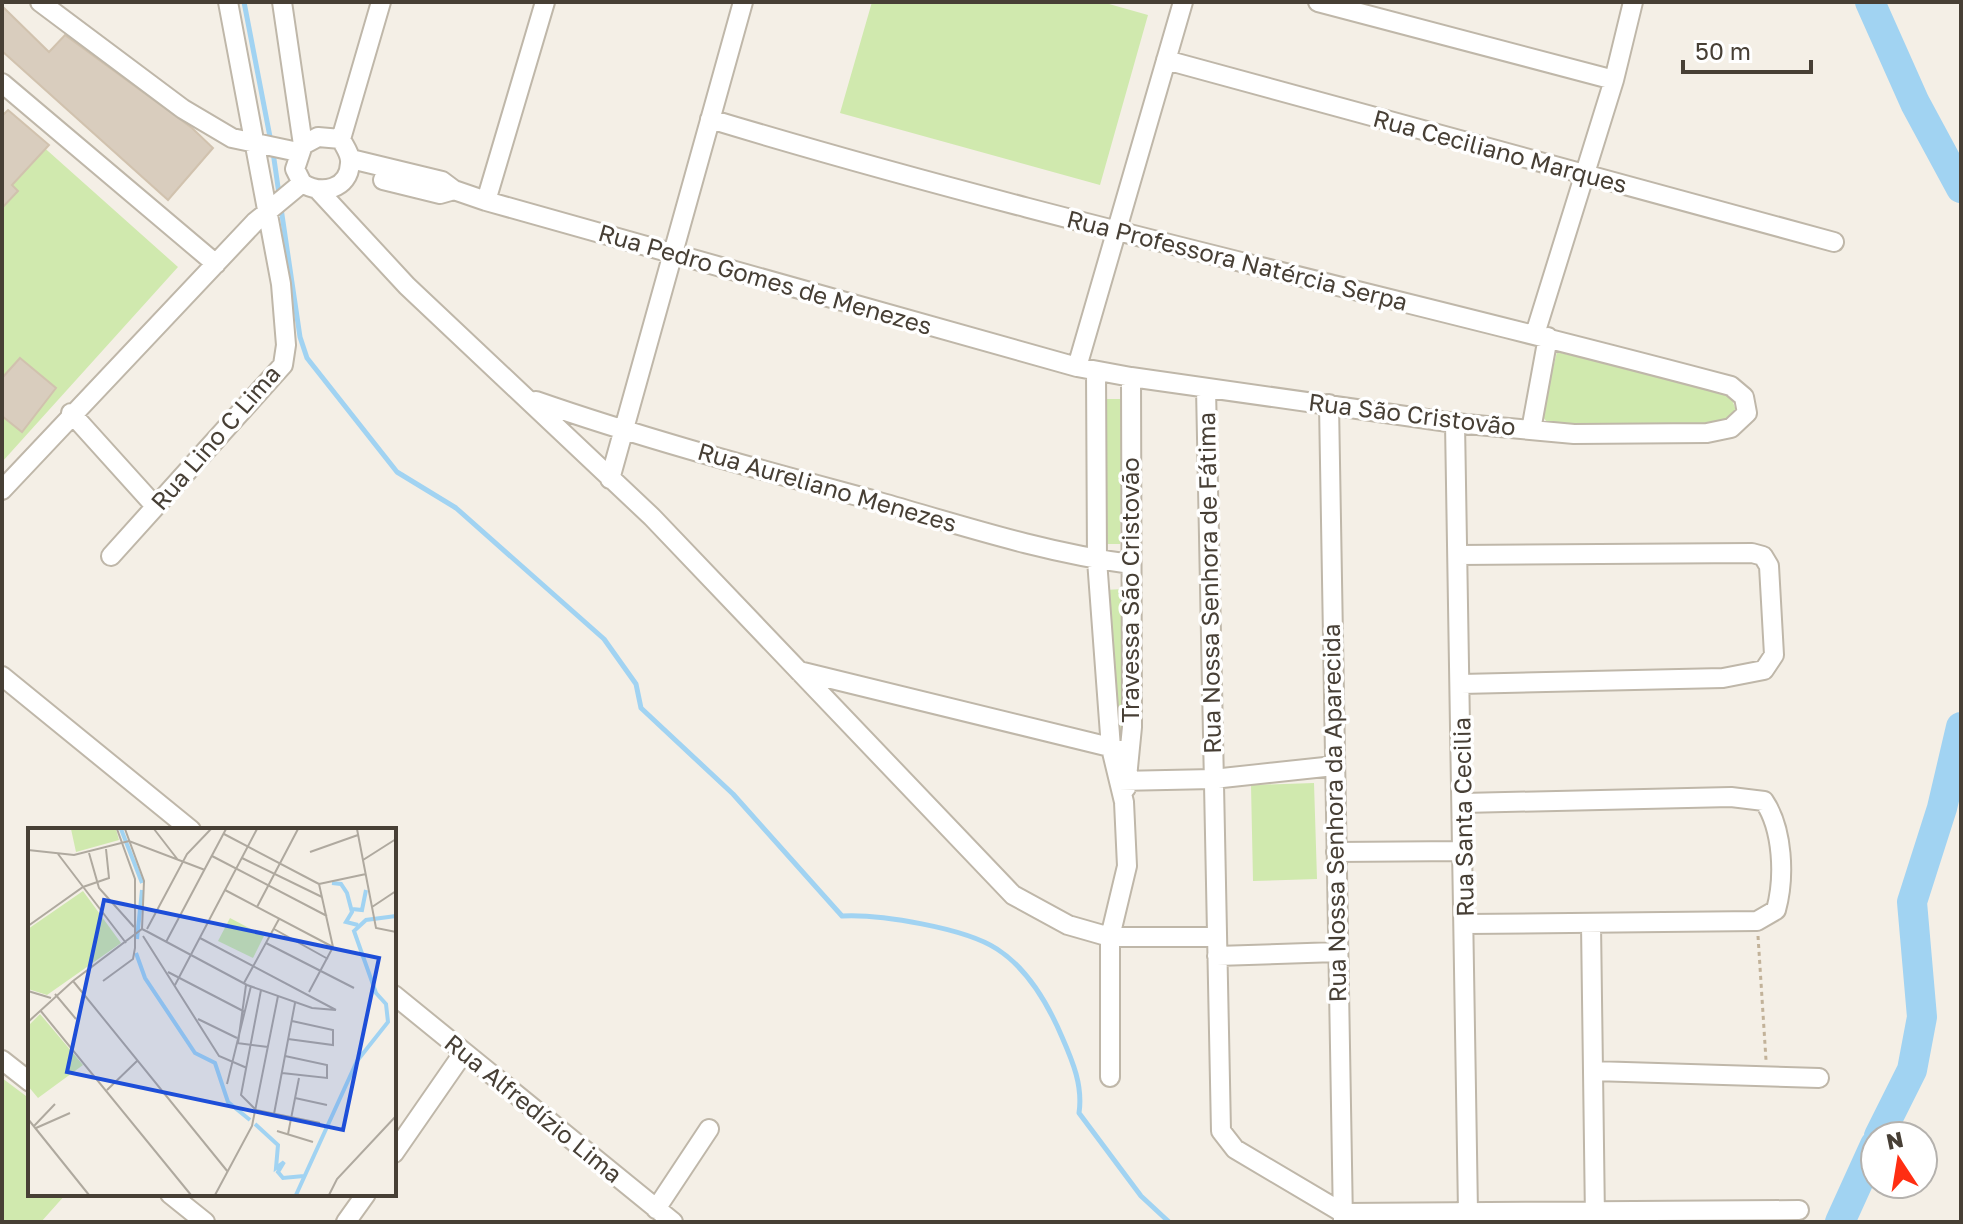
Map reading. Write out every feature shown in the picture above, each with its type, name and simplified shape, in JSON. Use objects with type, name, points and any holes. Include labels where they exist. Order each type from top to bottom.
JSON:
[{"type":"street","points":[[40,2],[183,109],[232,138],[266,146],[300,148],[318,137],[341,139]]},
{"type":"street","points":[[228,2],[283,198]]},
{"type":"street","points":[[2,490],[71,413],[283,198],[300,148],[282,2]]},
{"type":"street","points":[[283,198],[337,187],[350,166],[341,139],[381,2]]},
{"type":"street","points":[[486,201],[545,2]]},
{"type":"street","points":[[610,479],[743,2]]},
{"type":"street","points":[[1077,367],[1183,2]]},
{"type":"street","points":[[1318,2],[1614,80]]},
{"type":"street","points":[[1531,430],[1542,336],[1633,2]]},
{"type":"street","name":"Rua Ceciliano Marques","points":[[1166,60],[1834,242]]},
{"type":"street","points":[[2,83],[216,264]]},
{"type":"street","name":"Rua Professora Natércia Serpa","points":[[710,119],[1114,233],[1542,336],[1731,386],[1744,397],[1746,416]]},
{"type":"street","name":"Rua Pedro Gomes de Menezes","points":[[350,166],[442,181],[454,190],[486,201],[1077,367]]},
{"type":"street","points":[[319,191],[407,286],[652,517],[1013,895],[1068,925],[1110,937],[1337,952]]},
{"type":"street","name":"Rua Lino C Lima","points":[[111,556],[283,365],[286,345],[281,284],[283,198]]},
{"type":"street","name":"Rua São Cristovão","points":[[1077,367],[1455,423],[1574,434],[1707,433],[1731,428],[1746,416]]},
{"type":"street","name":"Travessa São Cristovão","points":[[1096,371],[1097,560],[1111,748],[1123,781],[1127,866],[1110,937],[1110,1077]]},
{"type":"street","name":"Travessa São Cristovão","points":[[1123,781],[1131,751],[1131,377]]},
{"type":"street","name":"Rua Nossa Senhora de Fátima","points":[[1123,781],[1213,779],[1206,388]]},
{"type":"street","name":"Rua Aureliano Menezes","points":[[526,397],[623,431],[1097,560],[1131,564]]},
{"type":"street","name":"Rua Nossa Senhora da Aparecida","points":[[1329,404],[1343,1217]]},
{"type":"street","points":[[71,413],[155,506]]},
{"type":"street","name":"Rua Santa Cecilia","points":[[1455,423],[1466,924],[1468,1212]]},
{"type":"street","points":[[1458,555],[1752,553],[1763,556],[1769,566],[1774,655],[1764,670],[1723,678],[1461,684]]},
{"type":"street","points":[[799,671],[1131,751]]},
{"type":"street","points":[[2,676],[189,828]]},
{"type":"street","points":[[1334,766],[1213,779],[1218,1104],[1221,1131],[1235,1149],[1343,1217],[1468,1212],[1595,1216],[1799,1210]]},
{"type":"street","points":[[1463,803],[1731,797],[1764,801],[1776,819],[1781,890],[1776,910],[1757,921],[1466,924]]},
{"type":"street","points":[[1336,852],[1463,851]]},
{"type":"street","points":[[1591,924],[1595,1216]]},
{"type":"street","name":"Rua Alfredízio Lima","points":[[396,997],[673,1222]]},
{"type":"street","points":[[396,1150],[464,1052]]},
{"type":"street","points":[[2,1060],[28,1080]]},
{"type":"street","points":[[1593,1071],[1819,1078]]},
{"type":"street","points":[[656,1209],[709,1129]]},
{"type":"street","points":[[172,1196],[205,1222]]},
{"type":"street","points":[[346,1222],[365,1196]]},
{"type":"path","points":[[1757,921],[1767,1076]]},
{"type":"green space","points":[[872,2],[1102,2],[1148,15],[1100,185],[840,113]]},
{"type":"green space","points":[[2,110],[178,267],[2,462]]},
{"type":"green space","points":[[1557,352],[1711,388],[1731,397],[1737,413],[1725,427],[1555,431],[1541,415]]},
{"type":"green space","points":[[1102,399],[1122,399],[1120,544],[1101,544]]},
{"type":"green space","points":[[1122,589],[1129,729],[1112,730],[1106,590]]},
{"type":"green space","points":[[1314,783],[1317,879],[1253,881],[1251,785]]},
{"type":"green space","points":[[2,1078],[28,1098],[28,1196],[64,1196],[41,1222],[2,1222]]},
{"type":"building","points":[[2,6],[49,52],[65,35],[192,128],[213,148],[168,200],[2,51]]},
{"type":"building","points":[[8,110],[49,145],[12,185],[18,191],[2,208],[2,116]]},
{"type":"building","points":[[20,358],[56,388],[22,432],[2,416],[2,378]]},
{"type":"waterway","points":[[244,2],[271,142]]},
{"type":"waterway","points":[[1870,2],[1915,103],[1961,188]]},
{"type":"waterway","points":[[273,152],[279,194]]},
{"type":"waterway","points":[[281,208],[300,337],[307,358],[397,472],[456,508],[604,639],[636,684],[641,708],[733,794],[842,916],[899,920],[944,929],[983,941],[1008,957],[1043,1000],[1066,1046],[1078,1084],[1079,1113],[1141,1196],[1169,1222]]},
{"type":"waterway","points":[[1887,1120],[1912,1070],[1922,1017],[1912,902],[1942,808],[1961,727]]},
{"type":"waterway","points":[[1840,1222],[1859,1180]]}]
